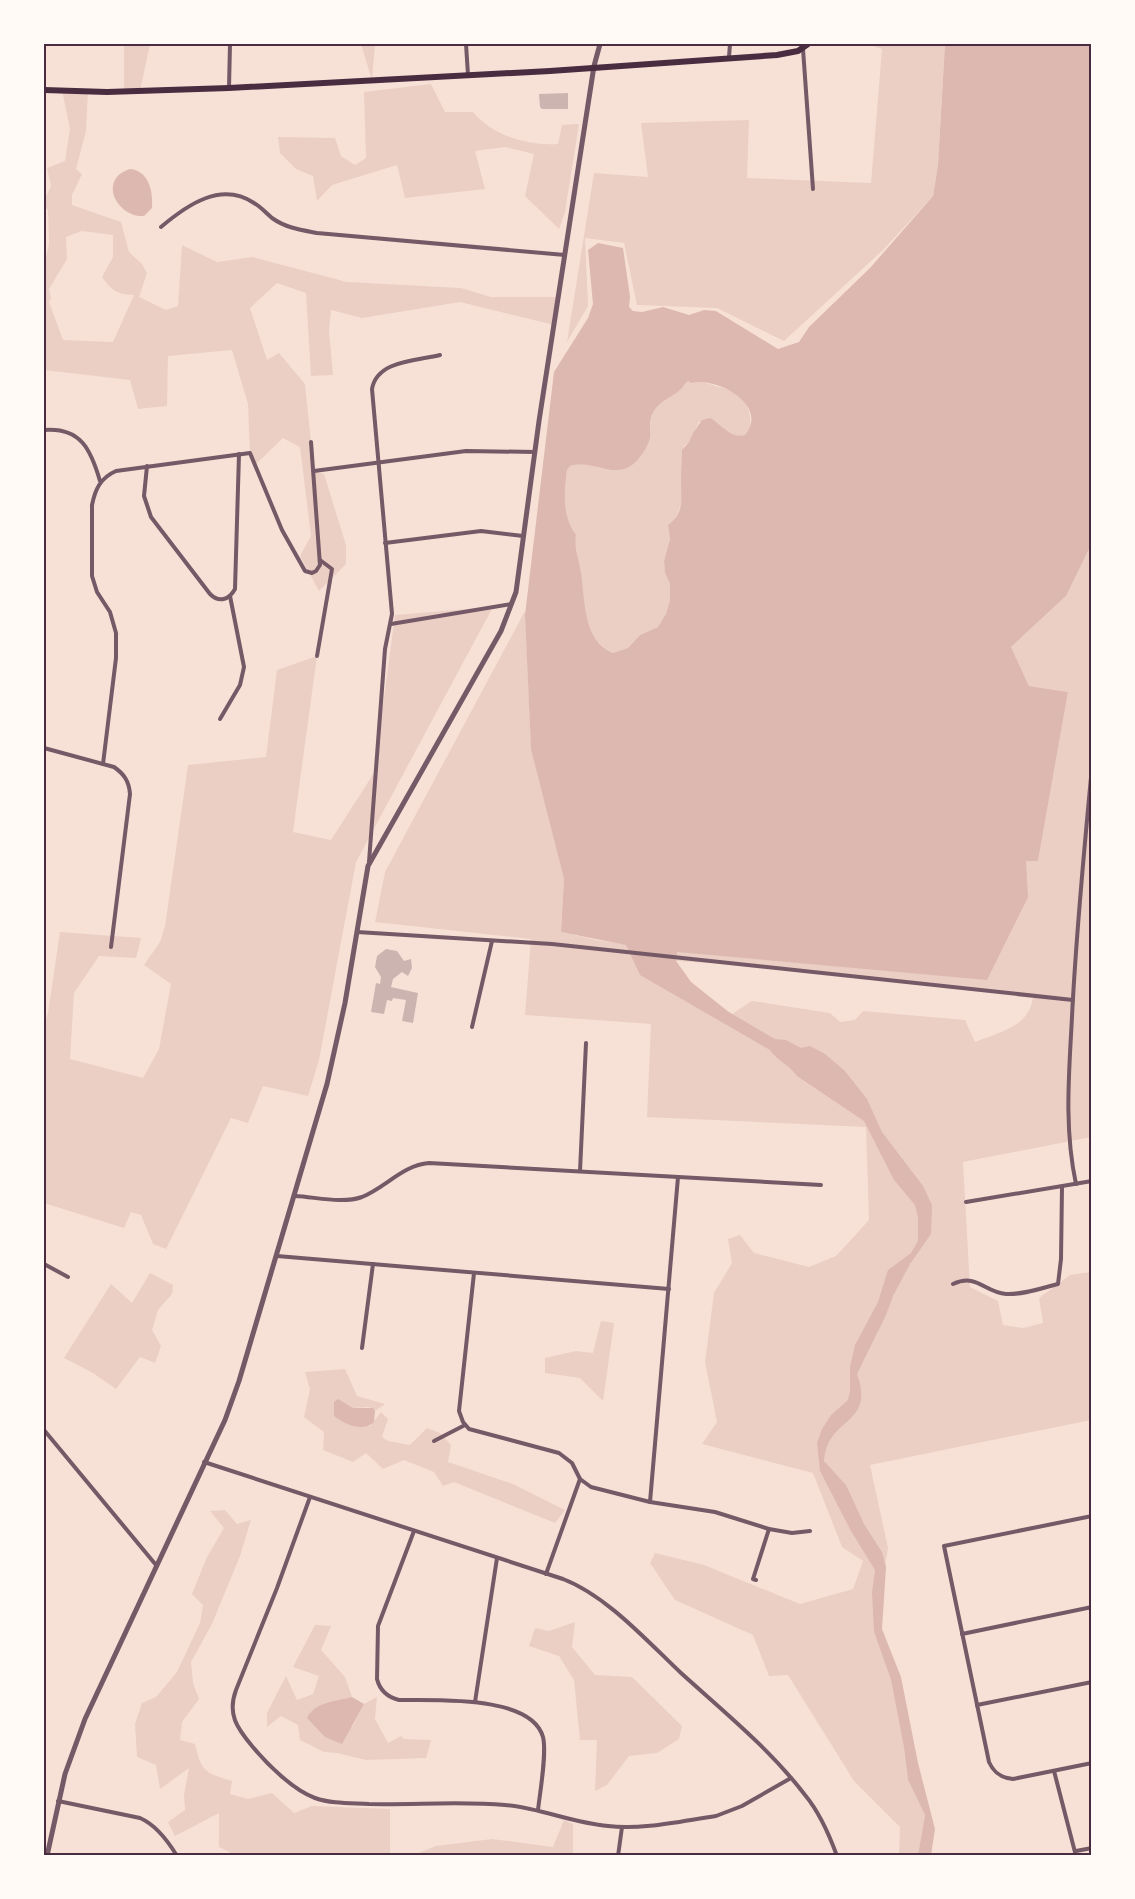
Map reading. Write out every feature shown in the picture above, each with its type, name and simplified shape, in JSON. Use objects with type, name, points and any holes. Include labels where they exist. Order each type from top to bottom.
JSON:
[{"type":"main road","points":[[44,90],[107,92],[229,88],[550,71],[594,66],[777,55],[805,46]]},
{"type":"street","points":[[229,88],[230,44]]},
{"type":"street","points":[[466,44],[468,75]]},
{"type":"street","points":[[368,866],[490,651],[513,604],[594,66],[600,44]]},
{"type":"street","points":[[729,57],[730,44]]},
{"type":"street","points":[[805,46],[813,189]]},
{"type":"street","points":[[161,227],[198,200],[208,196],[228,195],[253,202],[284,225],[307,231],[566,255]]},
{"type":"street","points":[[47,1856],[58,1801],[74,1746],[85,1719],[233,1401],[295,1196],[337,1044],[368,866],[384,660],[392,614],[372,389],[376,376],[388,367],[440,355]]},
{"type":"street","points":[[44,430],[62,430],[83,442],[93,457],[100,482]]},
{"type":"street","points":[[103,764],[116,658],[114,623],[106,603],[97,592],[92,576],[92,505],[100,482],[116,471],[250,453],[282,530],[305,571],[312,573],[319,568],[319,559],[310,442]]},
{"type":"street","points":[[314,471],[466,451],[534,453]]},
{"type":"street","points":[[147,466],[144,496],[151,517],[213,597],[222,600],[230,596],[235,589],[240,454]]},
{"type":"street","points":[[386,543],[481,531],[524,536]]},
{"type":"street","points":[[317,656],[332,569],[319,559]]},
{"type":"street","points":[[220,718],[240,685],[244,667],[230,596]]},
{"type":"street","points":[[390,624],[513,604]]},
{"type":"street","points":[[44,748],[114,767],[125,776],[130,794],[111,947]]},
{"type":"street","points":[[1076,1184],[1071,1162],[1067,1119],[1079,900],[1092,767]]},
{"type":"street","points":[[357,932],[552,944],[1073,1000]]},
{"type":"street","points":[[472,1027],[492,940]]},
{"type":"street","points":[[580,1171],[586,1043]]},
{"type":"street","points":[[295,1196],[354,1199],[371,1192],[410,1168],[426,1163],[820,1185]]},
{"type":"street","points":[[650,1502],[678,1177]]},
{"type":"street","points":[[966,1202],[1092,1181]]},
{"type":"street","points":[[952,1284],[961,1280],[971,1280],[991,1290],[1006,1294],[1058,1284],[1061,1259],[1062,1187]]},
{"type":"street","points":[[277,1256],[669,1289]]},
{"type":"street","points":[[44,1264],[68,1277]]},
{"type":"street","points":[[362,1348],[373,1264]]},
{"type":"street","points":[[474,1273],[459,1411],[465,1425],[473,1431],[559,1453],[572,1463],[580,1479],[591,1486],[650,1502],[715,1512],[769,1529],[792,1533],[810,1531]]},
{"type":"street","points":[[434,1441],[465,1425]]},
{"type":"street","points":[[44,1430],[156,1565]]},
{"type":"street","points":[[204,1462],[581,1587],[612,1610],[738,1725],[790,1778],[815,1808],[837,1856]]},
{"type":"street","points":[[546,1574],[580,1479]]},
{"type":"street","points":[[310,1497],[233,1698],[232,1714],[237,1728],[260,1755],[296,1788],[324,1801],[411,1805],[504,1804],[589,1823],[622,1827],[729,1812],[790,1778]]},
{"type":"street","points":[[1092,1516],[944,1546],[988,1762],[1001,1777],[1013,1779],[1092,1763]]},
{"type":"street","points":[[756,1580],[753,1580],[769,1529]]},
{"type":"street","points":[[414,1531],[378,1626],[377,1679],[382,1691],[399,1700],[475,1702],[523,1713],[530,1718],[540,1730],[544,1745],[538,1810]]},
{"type":"street","points":[[475,1702],[497,1558]]},
{"type":"street","points":[[962,1634],[1092,1607]]},
{"type":"street","points":[[977,1706],[1092,1682]]},
{"type":"street","points":[[1054,1771],[1076,1853],[1092,1848]]},
{"type":"street","points":[[58,1801],[140,1818],[153,1826],[177,1856]]},
{"type":"street","points":[[618,1856],[622,1827]]},
{"type":"shaded area","points":[[124,44],[150,44],[140,91],[124,91]]},
{"type":"shaded area","points":[[361,44],[375,44],[372,80]]},
{"type":"shaded area","points":[[870,44],[945,44],[938,165],[933,196],[883,250],[784,341],[717,308],[637,305],[624,243],[585,238],[588,306],[567,342],[594,173],[648,177],[641,123],[749,120],[747,178],[871,183],[882,49]]},
{"type":"shaded area","points":[[945,44],[1091,44],[1091,545],[1066,596],[1011,647],[1029,686],[1068,692],[1038,861],[1026,861],[1028,897],[987,980],[677,952],[676,961],[691,982],[727,1011],[775,1039],[786,1040],[801,1048],[810,1046],[825,1054],[845,1071],[867,1099],[882,1132],[923,1186],[932,1205],[931,1234],[910,1264],[893,1296],[857,1374],[861,1391],[856,1413],[833,1436],[827,1446],[824,1461],[846,1485],[864,1524],[882,1552],[886,1567],[882,1629],[901,1677],[918,1763],[935,1829],[931,1855],[918,1855],[925,1815],[908,1780],[891,1680],[874,1632],[872,1592],[875,1570],[851,1531],[820,1471],[817,1443],[831,1415],[848,1400],[850,1367],[855,1345],[878,1302],[888,1270],[911,1253],[918,1241],[918,1217],[915,1205],[894,1180],[864,1121],[797,1076],[770,1050],[640,975],[626,945],[561,932],[564,879],[531,749],[525,615],[554,372],[588,318],[593,304],[588,250],[598,243],[623,248],[630,297],[629,307],[633,311],[642,312],[663,307],[689,315],[704,310],[716,311],[778,349],[799,342],[809,327],[870,268],[933,196],[938,165]],"holes":[[[688,381],[714,384],[737,395],[751,413],[751,424],[745,435],[740,436],[730,433],[710,418],[702,420],[682,450],[681,505],[677,515],[668,525],[670,539],[664,561],[665,573],[670,584],[670,600],[666,614],[658,627],[640,635],[628,648],[613,653],[596,639],[587,619],[576,549],[576,535],[566,512],[567,470],[570,466],[578,465],[611,470],[628,468],[640,457],[649,442],[651,418],[657,407],[679,391]]]},
{"type":"shaded area","points":[[431,84],[445,112],[473,112],[490,127],[523,141],[558,144],[562,125],[579,124],[565,212],[559,229],[525,196],[534,154],[505,147],[475,151],[485,189],[405,198],[397,165],[332,185],[317,201],[313,176],[296,169],[280,153],[278,137],[335,138],[341,156],[355,165],[366,158],[364,92]]},
{"type":"shaded area","points":[[62,90],[88,91],[86,131],[76,169],[82,174],[72,195],[72,205],[121,222],[129,252],[142,264],[147,273],[139,297],[166,310],[178,306],[182,245],[217,262],[252,257],[347,282],[461,288],[491,297],[559,297],[554,325],[460,302],[362,318],[331,310],[329,331],[333,375],[311,376],[306,293],[277,283],[250,308],[267,360],[279,353],[305,384],[314,471],[324,474],[346,545],[346,564],[319,591],[300,556],[311,536],[300,447],[283,438],[256,464],[250,453],[248,404],[232,350],[168,356],[167,406],[138,409],[130,380],[44,370],[44,267],[49,243],[48,210],[44,207],[44,201],[51,186],[47,168],[65,161],[70,129]],"holes":[[[82,231],[113,235],[113,257],[102,277],[115,291],[134,295],[113,342],[63,340],[49,302],[51,298],[49,289],[67,259],[66,237]]]},
{"type":"shaded area","points":[[130,169],[142,174],[149,183],[152,208],[144,216],[126,211],[114,197],[114,181],[120,174]]},
{"type":"shaded area","points":[[688,381],[709,384],[729,390],[739,396],[748,410],[750,427],[745,435],[736,436],[716,421],[699,422],[689,442],[684,446],[682,499],[680,509],[668,525],[670,539],[664,561],[665,573],[670,584],[670,600],[666,615],[658,627],[640,635],[628,648],[613,653],[602,646],[593,634],[584,605],[575,543],[576,535],[566,512],[567,470],[570,466],[585,463],[629,467],[647,445],[655,409]]},
{"type":"shaded area","points":[[1091,545],[1091,1137],[963,1162],[970,1287],[998,1301],[1003,1325],[1023,1328],[1043,1323],[1039,1298],[1070,1275],[1091,1272],[1091,1420],[870,1465],[888,1548],[874,1632],[891,1680],[908,1780],[925,1815],[918,1855],[899,1855],[900,1827],[854,1781],[788,1675],[769,1676],[753,1635],[675,1600],[650,1563],[655,1553],[704,1565],[800,1604],[853,1589],[863,1561],[842,1547],[813,1473],[702,1444],[717,1422],[705,1362],[714,1293],[732,1263],[728,1239],[740,1235],[754,1253],[809,1267],[836,1256],[869,1220],[866,1127],[647,1117],[651,1024],[525,1015],[531,939],[375,922],[385,872],[525,611],[531,745],[564,879],[561,932],[596,940],[664,950],[1026,860],[1038,861],[1068,692],[1029,686],[1011,647],[1066,596]],"holes":[[[676,961],[744,965],[1033,996],[1031,1006],[1020,1022],[975,1042],[965,1020],[863,1011],[855,1020],[840,1022],[830,1013],[752,1001],[732,1014],[691,982]]]},
{"type":"shaded area","points":[[493,607],[356,862],[319,1060],[308,1096],[263,1086],[248,1123],[231,1118],[166,1249],[153,1244],[141,1215],[131,1212],[124,1228],[44,1203],[44,1025],[48,1013],[60,932],[141,938],[136,958],[99,956],[74,993],[70,1059],[143,1078],[159,1049],[171,984],[144,965],[160,942],[165,926],[188,765],[266,757],[277,670],[317,656],[293,832],[331,840],[374,773],[395,615]]},
{"type":"shaded area","points":[[150,1273],[173,1285],[172,1294],[158,1310],[152,1330],[161,1346],[155,1363],[140,1357],[116,1389],[93,1373],[64,1358],[111,1284],[132,1303]]},
{"type":"shaded area","points":[[601,1321],[614,1323],[603,1401],[580,1378],[545,1373],[545,1358],[576,1351],[593,1353]]},
{"type":"shaded area","points":[[345,1369],[357,1396],[385,1404],[375,1411],[369,1407],[353,1408],[334,1402],[334,1416],[351,1424],[370,1426],[381,1412],[388,1419],[382,1437],[388,1441],[410,1445],[427,1428],[440,1433],[451,1445],[448,1462],[513,1484],[565,1510],[555,1523],[454,1482],[443,1486],[434,1472],[404,1460],[383,1469],[366,1453],[353,1462],[323,1450],[324,1432],[304,1417],[310,1389],[305,1372]]},
{"type":"shaded area","points":[[338,1399],[353,1408],[373,1408],[374,1422],[365,1427],[359,1427],[338,1419],[334,1416],[334,1402]]},
{"type":"shaded area","points":[[225,1510],[237,1524],[251,1520],[240,1556],[212,1624],[191,1662],[193,1683],[199,1699],[182,1722],[180,1740],[195,1744],[206,1770],[232,1781],[230,1794],[248,1799],[272,1793],[294,1813],[312,1806],[390,1809],[390,1855],[235,1855],[219,1847],[219,1813],[175,1836],[168,1822],[185,1810],[184,1795],[189,1768],[160,1789],[156,1765],[137,1757],[135,1724],[142,1703],[156,1697],[177,1672],[200,1623],[203,1605],[192,1594],[207,1557],[224,1528],[210,1511]]},
{"type":"shaded area","points":[[575,1622],[572,1647],[595,1675],[632,1677],[682,1726],[679,1739],[657,1753],[629,1756],[607,1785],[595,1791],[597,1740],[580,1740],[574,1680],[559,1656],[529,1646],[535,1628],[549,1631]]},
{"type":"shaded area","points":[[315,1625],[331,1626],[321,1650],[345,1677],[352,1697],[320,1705],[307,1718],[352,1727],[364,1704],[377,1697],[375,1719],[388,1743],[401,1736],[404,1739],[431,1740],[426,1758],[366,1760],[324,1752],[300,1740],[298,1725],[281,1716],[267,1727],[267,1713],[286,1676],[297,1700],[313,1694],[319,1676],[293,1667]]},
{"type":"shaded area","points":[[352,1697],[364,1704],[342,1744],[325,1737],[307,1718],[320,1705]]},
{"type":"shaded area","points":[[564,1820],[573,1824],[573,1855],[413,1855],[436,1846],[492,1839],[553,1847]]},
{"type":"building","points":[[568,93],[568,109],[542,109],[540,107],[539,94]]},
{"type":"building","points":[[386,949],[397,951],[404,961],[411,959],[412,968],[408,976],[402,972],[393,979],[391,987],[418,993],[413,1023],[402,1021],[406,1000],[393,998],[392,1001],[387,1000],[384,1014],[371,1012],[376,983],[380,984],[381,977],[375,967],[377,956]]}]
